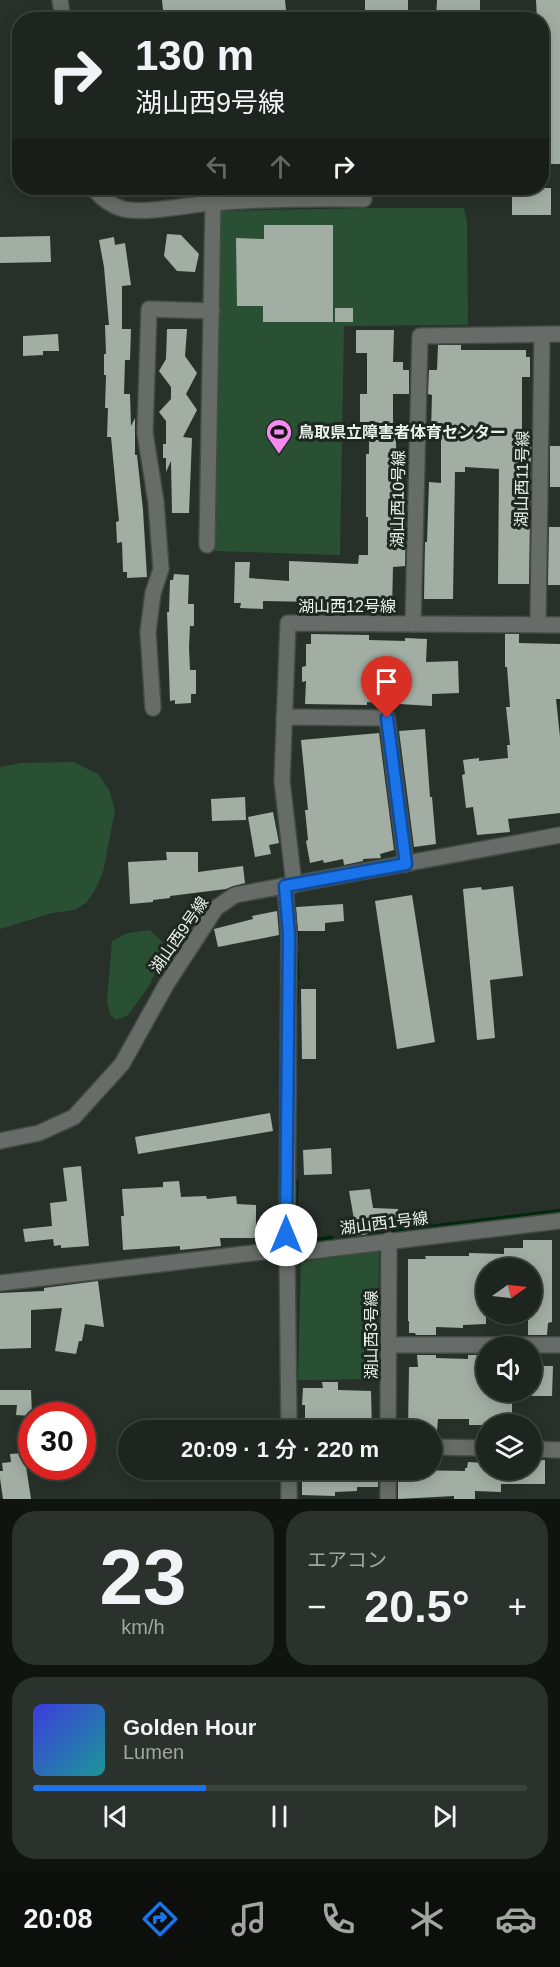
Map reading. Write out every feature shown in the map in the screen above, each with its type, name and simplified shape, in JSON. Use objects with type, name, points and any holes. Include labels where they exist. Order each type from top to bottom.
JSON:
[{"type":"street","points":[[98,195],[107,202],[124,209],[141,210],[213,203],[364,199]]},
{"type":"street","points":[[207,544],[213,203]]},
{"type":"street","points":[[153,708],[148,632],[153,594],[161,569],[156,502],[145,433],[149,309],[212,311]]},
{"type":"street","name":"湖山西10号線","points":[[413,624],[420,336],[560,334]]},
{"type":"street","name":"湖山西11号線","points":[[538,624],[542,335]]},
{"type":"street","name":"湖山西12号線","points":[[287,1249],[289,886],[282,781],[288,623],[560,624]]},
{"type":"street","points":[[284,717],[387,718],[406,864]]},
{"type":"street","name":"湖山西9号線","points":[[0,1141],[39,1133],[74,1117],[122,1064],[165,985],[216,908],[235,895],[560,835]]},
{"type":"street","name":"湖山西1号線","points":[[0,1283],[287,1249],[303,1252],[560,1221]]},
{"type":"street","name":"湖山西3号線","points":[[388,1420],[389,1240]]},
{"type":"street","points":[[287,1249],[289,1420]]},
{"type":"street","points":[[388,1345],[560,1345]]},
{"type":"street","points":[[442,1447],[476,1448]]},
{"type":"street","points":[[542,1449],[560,1449]]},
{"type":"street","points":[[289,1480],[289,1499]]},
{"type":"street","points":[[388,1480],[388,1499]]},
{"type":"shaded area","name":"鳥取県立障害者体育センター","points":[[464,208],[467,221],[468,325],[344,326],[340,555],[215,551],[221,211]]},
{"type":"shaded area","points":[[74,762],[99,775],[109,790],[115,810],[103,872],[86,903],[74,910],[52,913],[0,929],[0,767],[21,763]]},
{"type":"shaded area","points":[[150,930],[162,942],[162,957],[149,986],[128,1015],[116,1020],[110,1014],[107,1001],[112,941],[128,933]]},
{"type":"shaded area","points":[[560,1209],[560,1212],[343,1238],[343,1235]]},
{"type":"shaded area","points":[[379,1251],[377,1379],[298,1380],[301,1262]]},
{"type":"building","points":[[162,0],[285,0],[286,12],[163,12]]},
{"type":"building","points":[[365,0],[408,0],[408,12],[365,12]]},
{"type":"building","points":[[437,0],[480,0],[480,12],[436,12]]},
{"type":"building","points":[[536,0],[560,0],[560,164],[549,164],[549,12],[537,12]]},
{"type":"building","points":[[549,188],[551,188],[551,215],[512,215],[512,195],[549,195]]},
{"type":"building","points":[[264,225],[333,225],[333,322],[263,322],[263,306],[237,306],[236,238],[264,239]]},
{"type":"building","points":[[167,234],[181,235],[199,254],[195,272],[177,271],[164,256]]},
{"type":"building","points":[[50,236],[51,262],[0,263],[0,237]]},
{"type":"building","points":[[114,237],[115,245],[125,243],[131,285],[122,286],[122,329],[131,329],[130,360],[125,360],[124,394],[130,394],[131,426],[135,418],[135,455],[137,455],[143,510],[147,577],[127,578],[127,572],[123,572],[122,542],[117,543],[116,522],[119,521],[111,437],[107,437],[108,408],[105,408],[105,325],[109,325],[104,267],[99,240]]},
{"type":"building","points":[[335,308],[353,308],[353,322],[335,322]]},
{"type":"building","points":[[167,329],[187,329],[185,356],[197,373],[186,394],[197,410],[183,437],[192,438],[189,513],[172,513],[171,461],[166,472],[166,458],[163,458],[163,444],[166,444],[166,421],[159,412],[171,399],[171,387],[159,371],[166,359]]},
{"type":"building","points":[[356,330],[394,330],[393,362],[403,362],[403,370],[409,370],[409,394],[393,394],[396,457],[403,457],[404,475],[395,475],[393,513],[405,512],[406,520],[405,566],[393,567],[392,608],[343,607],[343,603],[263,601],[263,609],[240,608],[241,603],[234,603],[235,562],[250,562],[249,578],[289,581],[289,561],[358,564],[359,555],[368,555],[366,454],[369,454],[369,422],[360,422],[360,394],[367,394],[367,353],[356,353]]},
{"type":"building","points":[[58,334],[59,351],[43,351],[43,355],[23,356],[23,336]]},
{"type":"building","points":[[438,345],[461,345],[461,350],[526,350],[526,357],[530,357],[530,377],[522,377],[522,445],[531,445],[529,584],[498,584],[499,469],[465,467],[465,472],[455,472],[453,599],[424,599],[429,482],[441,483],[441,433],[431,432],[432,395],[428,394],[429,370],[437,370]]},
{"type":"building","points":[[550,446],[560,446],[560,487],[550,487]]},
{"type":"building","points":[[549,527],[560,527],[560,585],[548,585]]},
{"type":"building","points":[[174,574],[189,575],[188,604],[194,604],[194,626],[190,626],[189,647],[190,670],[196,670],[196,694],[191,694],[191,703],[175,704],[175,700],[170,701],[167,612],[169,612],[170,580],[173,580]]},
{"type":"building","points":[[311,634],[369,635],[369,640],[427,639],[426,662],[458,661],[459,693],[432,694],[432,706],[367,702],[367,705],[305,704],[306,681],[302,682],[302,667],[306,666],[306,644],[311,644]]},
{"type":"building","points":[[505,634],[519,634],[519,643],[560,644],[560,699],[556,699],[560,737],[560,813],[508,819],[510,832],[477,835],[473,807],[466,808],[462,775],[465,774],[463,760],[508,758],[507,745],[510,745],[506,707],[510,707],[507,667],[505,667]]},
{"type":"building","points":[[425,729],[436,844],[414,847],[399,731]]},
{"type":"building","points":[[379,733],[394,850],[380,854],[381,858],[363,859],[363,861],[344,865],[343,859],[310,863],[306,841],[308,840],[305,810],[308,810],[301,740]]},
{"type":"building","points":[[245,797],[246,820],[212,821],[211,799]]},
{"type":"building","points":[[273,812],[279,843],[269,845],[271,854],[255,857],[248,817]]},
{"type":"building","points":[[166,852],[198,852],[198,872],[243,866],[245,883],[226,889],[130,904],[128,862],[167,860]]},
{"type":"building","points":[[513,886],[523,976],[490,980],[495,1038],[477,1040],[463,889],[481,887],[482,890]]},
{"type":"building","points":[[412,895],[435,1042],[397,1049],[375,901]]},
{"type":"building","points":[[343,904],[344,921],[325,923],[325,931],[298,931],[296,907]]},
{"type":"building","points":[[277,911],[279,935],[218,947],[214,929],[253,919],[252,916]]},
{"type":"building","points":[[301,989],[316,989],[316,1059],[302,1059]]},
{"type":"building","points":[[270,1113],[273,1131],[138,1154],[135,1137]]},
{"type":"building","points":[[331,1148],[332,1174],[304,1175],[303,1150]]},
{"type":"building","points":[[81,1166],[89,1246],[61,1248],[61,1245],[54,1246],[53,1239],[25,1242],[23,1229],[52,1226],[50,1203],[67,1201],[63,1168]]},
{"type":"building","points":[[179,1181],[181,1197],[206,1196],[207,1199],[236,1196],[237,1204],[256,1205],[256,1238],[220,1238],[221,1246],[180,1250],[180,1246],[123,1250],[122,1189],[163,1187],[163,1182]]},
{"type":"building","points":[[370,1189],[373,1208],[398,1209],[397,1225],[368,1224],[368,1234],[357,1236],[349,1191]]},
{"type":"building","points":[[523,1240],[552,1240],[552,1322],[548,1323],[547,1335],[528,1335],[528,1324],[542,1324],[542,1258],[476,1258],[476,1324],[486,1324],[463,1325],[463,1328],[436,1327],[436,1335],[409,1333],[408,1259],[426,1259],[425,1256],[469,1256],[469,1253],[504,1254],[504,1248],[523,1248]]},
{"type":"building","points":[[98,1281],[104,1327],[85,1324],[82,1341],[79,1341],[76,1354],[55,1351],[62,1308],[31,1310],[31,1348],[0,1349],[0,1293],[44,1291],[44,1288]]},
{"type":"building","points":[[417,1355],[468,1359],[468,1355],[476,1355],[476,1402],[512,1402],[512,1414],[476,1414],[476,1425],[469,1425],[469,1419],[408,1420],[409,1367],[418,1367]]},
{"type":"building","points":[[542,1366],[553,1366],[552,1396],[542,1396]]},
{"type":"building","points":[[322,1382],[338,1382],[338,1390],[371,1391],[372,1420],[305,1419],[305,1405],[302,1405],[303,1388],[323,1388]]},
{"type":"building","points":[[0,1390],[31,1390],[31,1402],[18,1402],[18,1415],[16,1415],[17,1405],[0,1405]]},
{"type":"building","points":[[18,1453],[18,1480],[28,1480],[31,1499],[3,1499],[0,1471],[3,1471],[2,1463],[11,1462],[10,1454]]},
{"type":"building","points":[[542,1460],[545,1460],[545,1484],[501,1484],[501,1492],[475,1491],[475,1499],[454,1499],[454,1496],[398,1499],[398,1480],[442,1480],[442,1471],[465,1471],[468,1462],[476,1462],[476,1480],[542,1480]]},
{"type":"building","points":[[302,1480],[378,1480],[378,1487],[357,1487],[357,1491],[335,1492],[335,1496],[302,1495]]},
{"type":"waterway","points":[[296,909],[296,923]]},
{"type":"waterway","points":[[296,941],[297,927]]},
{"type":"waterway","points":[[296,953],[297,979]]},
{"type":"waterway","points":[[296,984],[296,1002]]},
{"type":"waterway","points":[[295,1223],[296,1182]]},
{"type":"waterway","points":[[299,1243],[331,1238]]},
{"type":"place","name":"鳥取県立障害者体育センター","points":[[279,455]]},
{"type":"route","points":[[286,1235],[289,935],[285,886],[406,864],[387,718]]}]
